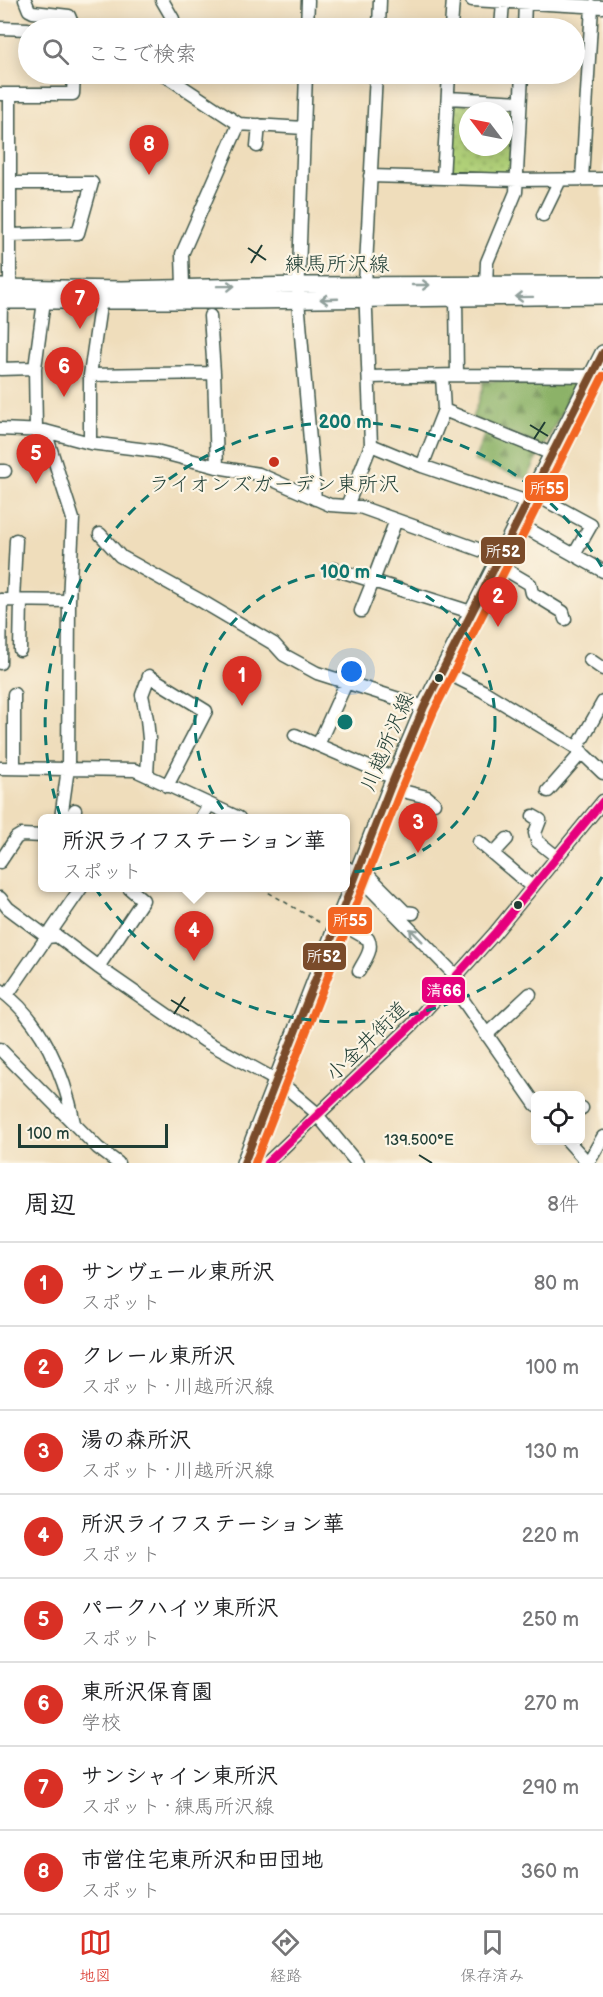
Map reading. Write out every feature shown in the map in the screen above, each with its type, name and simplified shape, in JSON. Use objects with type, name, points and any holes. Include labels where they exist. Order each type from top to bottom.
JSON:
[{"type":"main road","name":"練馬所沢線","points":[[365,292],[486,285],[603,284]]},
{"type":"main road","name":"練馬所沢線","points":[[5,287],[122,289],[183,286],[298,292]]},
{"type":"main road","name":"練馬所沢線","points":[[0,301],[298,292],[365,292],[456,297],[603,296]]},
{"type":"main road","name":"川越所沢線","points":[[354,869],[441,670],[552,453],[597,376],[603,353]]},
{"type":"main road","name":"川越所沢線","points":[[244,1163],[336,927],[347,892]]},
{"type":"street","points":[[26,0],[29,10],[33,12],[69,16],[70,18]]},
{"type":"street","points":[[162,0],[172,18]]},
{"type":"street","points":[[307,18],[308,0]]},
{"type":"street","points":[[379,18],[380,0]]},
{"type":"street","points":[[452,18],[453,0]]},
{"type":"street","points":[[472,0],[598,7],[582,179]]},
{"type":"street","points":[[502,18],[503,2]]},
{"type":"street","points":[[524,18],[525,3]]},
{"type":"street","points":[[0,28],[18,29]]},
{"type":"street","points":[[5,287],[10,235],[5,209],[10,183],[5,94],[73,94],[74,84]]},
{"type":"street","points":[[181,84],[239,124],[304,128]]},
{"type":"street","points":[[306,84],[298,292],[315,499]]},
{"type":"street","points":[[347,506],[371,446],[365,292],[375,84]]},
{"type":"street","points":[[443,178],[448,84]]},
{"type":"street","points":[[486,285],[487,262],[516,192],[521,84]]},
{"type":"street","points":[[447,98],[520,102]]},
{"type":"street","points":[[183,286],[182,254],[239,124]]},
{"type":"street","points":[[257,146],[258,125]]},
{"type":"street","points":[[370,176],[517,180],[603,179]]},
{"type":"street","points":[[543,216],[560,180]]},
{"type":"street","points":[[10,183],[92,183],[78,233],[10,235]]},
{"type":"street","points":[[456,297],[457,375]]},
{"type":"street","points":[[90,443],[90,375],[101,299]]},
{"type":"street","points":[[0,301],[0,369],[35,368]]},
{"type":"street","points":[[44,301],[35,368],[40,430],[73,519],[69,601],[68,768],[62,814]]},
{"type":"street","points":[[210,316],[217,467]]},
{"type":"street","points":[[90,375],[214,373]]},
{"type":"street","points":[[422,466],[444,410],[442,376]]},
{"type":"street","points":[[369,377],[597,376]]},
{"type":"street","points":[[444,410],[552,453]]},
{"type":"street","points":[[0,429],[40,430],[90,443],[156,451],[217,467],[259,474],[330,505],[360,507],[498,560],[530,584],[532,593],[563,612],[566,619]]},
{"type":"street","points":[[371,446],[422,466],[530,497],[591,525],[574,555]]},
{"type":"street","points":[[361,611],[396,520]]},
{"type":"street","points":[[517,524],[603,571]]},
{"type":"street","points":[[100,534],[120,556],[274,644],[284,654],[317,673],[424,707]]},
{"type":"street","points":[[0,663],[16,540]]},
{"type":"street","points":[[334,569],[471,612]]},
{"type":"street","points":[[9,600],[69,601]]},
{"type":"street","points":[[9,600],[20,650]]},
{"type":"street","points":[[590,660],[603,669]]},
{"type":"street","points":[[441,670],[483,692],[579,750],[603,773]]},
{"type":"street","points":[[147,775],[149,739],[142,695],[149,676],[206,711],[167,786]]},
{"type":"street","points":[[318,745],[346,682]]},
{"type":"street","points":[[14,694],[14,768]]},
{"type":"street","points":[[548,791],[579,750],[603,702]]},
{"type":"street","points":[[295,735],[392,783],[427,796],[434,803]]},
{"type":"street","points":[[0,768],[127,768],[147,775],[228,814]]},
{"type":"street","points":[[204,814],[209,805]]},
{"type":"street","name":"小金井街道","points":[[267,1163],[412,1025],[454,980],[602,805]]},
{"type":"street","points":[[533,816],[540,820],[535,832],[537,841],[557,857]]},
{"type":"street","points":[[0,862],[16,838],[21,835],[38,836]]},
{"type":"street","points":[[493,854],[507,839]]},
{"type":"street","points":[[479,842],[532,887]]},
{"type":"street","points":[[354,869],[405,912],[413,913]]},
{"type":"street","points":[[354,869],[454,980],[486,1035],[531,1098]]},
{"type":"street","points":[[74,1124],[60,1076],[44,1039],[26,1014],[3,993],[49,936],[78,892]]},
{"type":"street","points":[[99,967],[143,900],[134,892]]},
{"type":"street","points":[[0,898],[8,908],[49,936],[57,936],[205,1041],[289,1090],[317,1116],[357,1163]]},
{"type":"street","points":[[336,927],[368,939],[371,944],[359,971]]},
{"type":"street","points":[[486,1035],[530,994]]},
{"type":"street","points":[[0,1049],[98,1148],[118,1163]]},
{"type":"street","points":[[572,1145],[588,1163],[603,1137]]},
{"type":"path","points":[[269,892],[336,927]]},
{"type":"green space","points":[[451,104],[459,104],[459,156],[513,156],[513,106],[516,106],[512,175],[448,174]]},
{"type":"green space","points":[[483,381],[577,381],[544,447],[472,418],[483,389]]},
{"type":"green space","points":[[486,430],[540,452],[527,479],[474,461]]},
{"type":"transit line","name":"所52","points":[[350,891],[424,707],[603,353]]},
{"type":"transit line","name":"所55","points":[[255,1163],[434,711],[603,376]]},
{"type":"transit line","name":"清66","points":[[267,1163],[412,1025],[494,934],[603,801]]},
{"type":"transit line","name":"所52","points":[[244,1163],[350,892]]},
{"type":"place","name":"市営住宅東所沢和田団地","points":[[149,175]]},
{"type":"place","name":"サンシャイン東所沢","points":[[80,329]]},
{"type":"place","name":"東所沢保育園","points":[[64,397]]},
{"type":"place","name":"ライオンズガーデン東所沢","points":[[274,462]]},
{"type":"place","name":"パークハイツ東所沢","points":[[36,484]]},
{"type":"place","name":"クレール東所沢","points":[[498,627]]},
{"type":"place","name":"サンヴェール東所沢","points":[[242,706]]},
{"type":"place","name":"湯の森所沢","points":[[418,853]]},
{"type":"place","name":"所沢ライフステーション華","points":[[194,961]]}]
